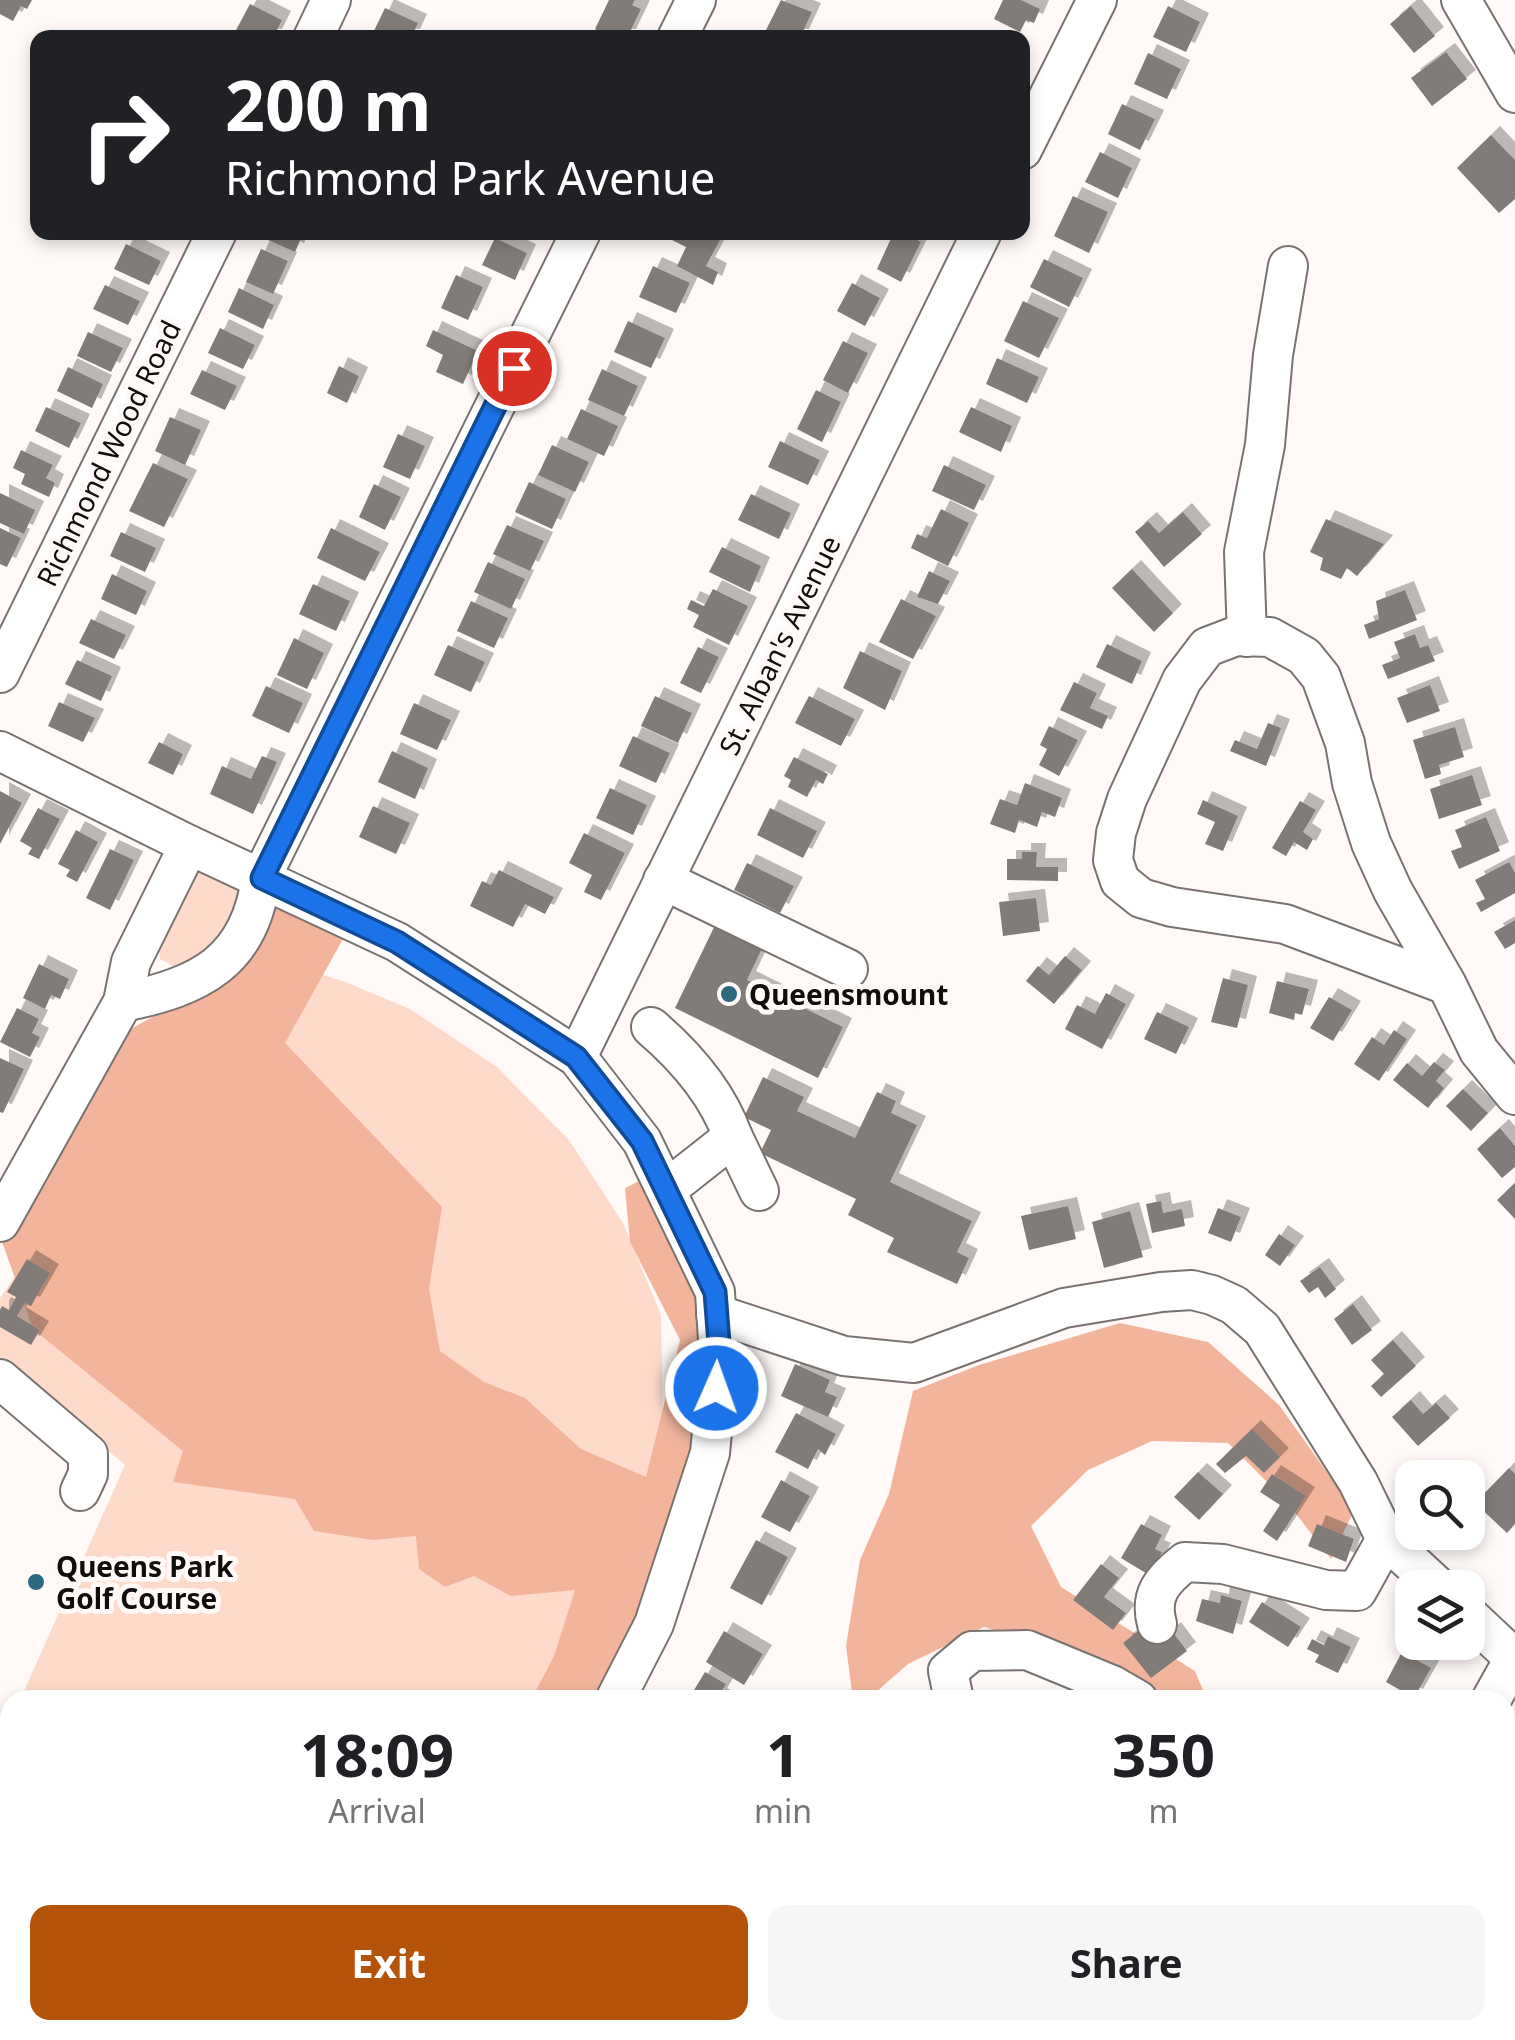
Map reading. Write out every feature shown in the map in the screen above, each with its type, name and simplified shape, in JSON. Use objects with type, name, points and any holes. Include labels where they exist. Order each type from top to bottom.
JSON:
[{"type":"street","points":[[317,30],[331,0]]},
{"type":"street","points":[[681,30],[696,0]]},
{"type":"street","points":[[1030,134],[1096,0]]},
{"type":"street","points":[[1460,0],[1515,93]]},
{"type":"street","name":"Richmond Wood Road","points":[[0,673],[213,240]]},
{"type":"street","points":[[123,1002],[167,994],[218,968],[234,950],[258,905],[262,878],[577,240]]},
{"type":"street","name":"St. Alban's Avenue","points":[[576,1057],[978,240]]},
{"type":"street","points":[[1247,637],[1244,552],[1265,444],[1273,355],[1288,266]]},
{"type":"street","points":[[1447,984],[1284,924],[1172,907],[1141,898],[1120,882],[1113,860],[1116,833],[1128,799],[1182,680],[1207,647],[1236,636],[1270,638],[1304,656],[1321,677],[1345,742],[1352,782],[1371,843],[1393,891],[1447,984],[1479,1051],[1515,1094]]},
{"type":"street","points":[[0,750],[188,845],[397,942],[576,1057],[642,1141],[715,1292],[720,1356],[710,1453],[654,1624],[619,1690]]},
{"type":"street","points":[[0,1222],[12,1170],[123,1002],[130,962],[188,845]]},
{"type":"street","points":[[664,880],[848,969]]},
{"type":"street","points":[[650,1027],[676,1049],[701,1079],[726,1118],[759,1190]]},
{"type":"street","points":[[667,1189],[733,1137]]},
{"type":"street","points":[[716,1314],[844,1356],[914,1363],[1064,1308],[1161,1292],[1192,1290],[1212,1295],[1234,1305],[1262,1330],[1358,1482],[1386,1539],[1419,1570]]},
{"type":"street","points":[[0,1380],[88,1454],[88,1474],[80,1491]]},
{"type":"street","points":[[1157,1624],[1152,1606],[1168,1575],[1185,1562],[1223,1564],[1326,1590],[1357,1591],[1386,1539]]},
{"type":"street","points":[[1485,1631],[1514,1657],[1496,1690]]},
{"type":"street","points":[[952,1690],[948,1671],[972,1651],[1026,1650],[1121,1690]]},
{"type":"shaded area","points":[[202,866],[236,879],[237,912],[226,934],[180,970],[160,959],[162,933],[177,897]]},
{"type":"shaded area","points":[[270,893],[348,930],[285,1043],[442,1207],[429,1289],[440,1351],[484,1382],[525,1398],[581,1449],[646,1477],[680,1340],[630,1242],[625,1188],[647,1177],[704,1307],[704,1422],[645,1617],[610,1690],[536,1690],[554,1656],[575,1590],[511,1596],[474,1576],[445,1587],[419,1569],[416,1536],[373,1540],[314,1531],[295,1499],[173,1482],[183,1451],[33,1329],[0,1236],[102,1045],[233,972]]},
{"type":"shaded area","points":[[296,966],[410,1009],[497,1067],[569,1140],[623,1223],[661,1315],[663,1427],[617,1573],[560,1690],[24,1690],[125,1465],[0,1359],[0,1298],[51,1224]]},
{"type":"shaded area","points":[[1120,1323],[1208,1342],[1279,1405],[1354,1510],[1331,1559],[1286,1501],[1228,1443],[1152,1441],[1088,1470],[1031,1526],[1061,1587],[1195,1671],[1203,1690],[1129,1690],[1092,1662],[984,1627],[908,1664],[878,1690],[852,1690],[846,1646],[860,1560],[889,1494],[913,1391],[979,1365]]},
{"type":"building","points":[[0,0],[32,0],[27,9],[21,6],[13,21],[0,14]]},
{"type":"building","points":[[609,0],[635,0],[632,5],[641,9],[631,30],[595,29]]},
{"type":"building","points":[[781,0],[812,12],[804,30],[766,30]]},
{"type":"building","points":[[1003,0],[1021,0],[1040,9],[1034,23],[1026,20],[1021,30],[994,19]]},
{"type":"building","points":[[250,4],[282,20],[277,30],[236,30]]},
{"type":"building","points":[[1168,6],[1200,22],[1186,52],[1153,37]]},
{"type":"building","points":[[1411,6],[1435,36],[1414,53],[1390,24]]},
{"type":"building","points":[[385,8],[418,23],[415,30],[374,30]]},
{"type":"building","points":[[1446,52],[1467,79],[1432,106],[1411,78]]},
{"type":"building","points":[[1148,53],[1181,69],[1167,99],[1134,84]]},
{"type":"building","points":[[1122,104],[1155,119],[1140,150],[1108,134]]},
{"type":"building","points":[[1491,135],[1515,160],[1515,199],[1499,213],[1457,168]]},
{"type":"building","points":[[1100,152],[1132,168],[1118,198],[1085,182]]},
{"type":"building","points":[[1073,196],[1108,212],[1089,253],[1054,236]]},
{"type":"building","points":[[268,240],[300,240],[295,252]]},
{"type":"building","points":[[494,240],[527,253],[515,280],[482,265]]},
{"type":"building","points":[[672,240],[720,240],[706,266],[718,272],[713,285],[677,266],[686,247]]},
{"type":"building","points":[[890,240],[921,242],[901,282],[877,269]]},
{"type":"building","points":[[126,244],[161,261],[149,285],[114,269]]},
{"type":"building","points":[[261,249],[288,261],[273,294],[246,282]]},
{"type":"building","points":[[1044,259],[1083,278],[1069,307],[1030,287]]},
{"type":"building","points":[[653,266],[690,283],[676,313],[639,297]]},
{"type":"building","points":[[456,275],[483,287],[468,320],[441,308]]},
{"type":"building","points":[[852,283],[880,298],[865,326],[837,311]]},
{"type":"building","points":[[105,285],[140,301],[128,325],[93,309]]},
{"type":"building","points":[[239,288],[274,305],[263,329],[228,312]]},
{"type":"building","points":[[1023,301],[1059,318],[1039,358],[1004,341]]},
{"type":"building","points":[[628,321],[665,338],[651,368],[614,352]]},
{"type":"building","points":[[220,328],[255,345],[243,369],[208,353]]},
{"type":"building","points":[[433,330],[478,351],[463,384],[436,372],[443,355],[426,346]]},
{"type":"building","points":[[88,332],[123,348],[111,372],[77,356]]},
{"type":"building","points":[[843,341],[868,353],[848,393],[823,380]]},
{"type":"building","points":[[997,358],[1039,377],[1027,403],[986,384]]},
{"type":"building","points":[[339,366],[359,376],[347,403],[327,393]]},
{"type":"building","points":[[68,367],[103,384],[92,408],[57,391]]},
{"type":"building","points":[[602,369],[638,386],[624,416],[588,400]]},
{"type":"building","points":[[202,370],[237,386],[225,410],[190,394]]},
{"type":"building","points":[[816,390],[841,402],[822,442],[797,429]]},
{"type":"building","points":[[46,407],[81,423],[69,448],[35,431]]},
{"type":"building","points":[[971,407],[1012,426],[1001,452],[959,432]]},
{"type":"building","points":[[581,409],[618,426],[604,456],[567,439]]},
{"type":"building","points":[[170,417],[201,430],[185,465],[155,451]]},
{"type":"building","points":[[398,434],[425,446],[410,479],[383,467]]},
{"type":"building","points":[[780,441],[820,460],[808,485],[768,467]]},
{"type":"building","points":[[552,445],[589,462],[575,492],[538,475]]},
{"type":"building","points":[[21,450],[53,465],[46,478],[55,483],[49,497],[21,484],[25,474],[13,468]]},
{"type":"building","points":[[153,463],[188,479],[164,527],[129,511]]},
{"type":"building","points":[[944,465],[986,485],[974,510],[932,491]]},
{"type":"building","points":[[529,482],[566,499],[552,529],[515,512]]},
{"type":"building","points":[[374,484],[401,497],[385,530],[359,517]]},
{"type":"building","points":[[0,493],[35,510],[24,534],[0,523]]},
{"type":"building","points":[[751,494],[791,513],[779,539],[738,520]]},
{"type":"building","points":[[941,509],[969,523],[948,566],[911,548],[917,534],[927,538]]},
{"type":"building","points":[[1183,512],[1202,534],[1164,567],[1135,532],[1148,521],[1159,533]]},
{"type":"building","points":[[1326,519],[1384,544],[1357,576],[1347,568],[1341,579],[1320,570],[1323,558],[1310,552]]},
{"type":"building","points":[[507,525],[544,541],[530,571],[493,554]]},
{"type":"building","points":[[0,528],[21,538],[7,567],[0,564]]},
{"type":"building","points":[[331,528],[380,552],[365,581],[317,558]]},
{"type":"building","points":[[121,532],[156,548],[145,572],[110,556]]},
{"type":"building","points":[[722,547],[761,566],[750,592],[709,572]]},
{"type":"building","points":[[488,562],[525,579],[511,609],[474,592]]},
{"type":"building","points":[[1132,569],[1173,613],[1154,632],[1112,588]]},
{"type":"building","points":[[929,571],[950,581],[938,604],[917,597]]},
{"type":"building","points":[[112,574],[147,591],[136,615],[101,599]]},
{"type":"building","points":[[313,584],[350,601],[336,631],[299,614]]},
{"type":"building","points":[[713,589],[748,606],[729,645],[693,627],[699,615],[687,609],[691,600],[704,606]]},
{"type":"building","points":[[1405,590],[1417,620],[1369,639],[1364,625],[1379,619],[1376,601]]},
{"type":"building","points":[[901,599],[936,616],[913,659],[879,642]]},
{"type":"building","points":[[471,601],[508,618],[494,648],[457,631]]},
{"type":"building","points":[[91,619],[126,635],[114,659],[79,643]]},
{"type":"building","points":[[1415,634],[1420,648],[1428,645],[1435,661],[1388,679],[1382,665],[1400,658],[1394,642]]},
{"type":"building","points":[[294,638],[324,653],[307,689],[277,675]]},
{"type":"building","points":[[1107,644],[1142,661],[1132,684],[1096,667]]},
{"type":"building","points":[[448,645],[485,662],[471,692],[434,675]]},
{"type":"building","points":[[698,647],[719,657],[701,693],[680,683]]},
{"type":"building","points":[[860,651],[902,671],[885,710],[843,688]]},
{"type":"building","points":[[77,660],[112,676],[101,701],[65,684]]},
{"type":"building","points":[[1074,682],[1097,693],[1090,708],[1108,716],[1102,729],[1060,710]]},
{"type":"building","points":[[1430,685],[1440,711],[1407,723],[1397,698]]},
{"type":"building","points":[[266,686],[303,703],[289,733],[252,716]]},
{"type":"building","points":[[655,696],[692,713],[678,743],[641,726]]},
{"type":"building","points":[[809,696],[855,719],[841,746],[795,723]]},
{"type":"building","points":[[59,702],[95,718],[83,742],[48,726]]},
{"type":"building","points":[[414,703],[451,720],[437,750],[400,734]]},
{"type":"building","points":[[1268,723],[1281,728],[1266,766],[1230,751],[1235,740],[1257,749]]},
{"type":"building","points":[[1049,726],[1078,740],[1059,776],[1039,765],[1047,749],[1040,745]]},
{"type":"building","points":[[1455,727],[1464,757],[1439,765],[1441,774],[1425,779],[1413,740]]},
{"type":"building","points":[[633,736],[670,753],[656,783],[619,766]]},
{"type":"building","points":[[159,742],[183,754],[173,775],[148,763]]},
{"type":"building","points":[[392,751],[428,768],[415,799],[378,782]]},
{"type":"building","points":[[262,756],[277,762],[253,814],[210,794],[222,766],[251,779]]},
{"type":"building","points":[[794,757],[828,774],[823,784],[816,780],[807,797],[788,787],[791,780],[784,776]]},
{"type":"building","points":[[1472,775],[1482,805],[1439,819],[1430,789]]},
{"type":"building","points":[[1025,783],[1062,798],[1055,817],[1042,812],[1037,827],[1019,820],[1015,833],[990,824],[1000,799],[1017,805]]},
{"type":"building","points":[[610,788],[647,805],[633,835],[596,818]]},
{"type":"building","points":[[0,791],[22,803],[0,844]]},
{"type":"building","points":[[1203,800],[1238,816],[1223,851],[1205,844],[1215,822],[1197,814]]},
{"type":"building","points":[[1300,801],[1316,810],[1303,832],[1313,839],[1307,850],[1294,842],[1286,856],[1272,848]]},
{"type":"building","points":[[373,806],[410,823],[396,854],[359,837]]},
{"type":"building","points":[[38,808],[60,819],[39,859],[28,854],[32,848],[20,841]]},
{"type":"building","points":[[770,808],[817,831],[803,858],[757,835]]},
{"type":"building","points":[[1486,817],[1500,851],[1459,869],[1451,851],[1462,847],[1455,830]]},
{"type":"building","points":[[76,830],[98,842],[77,882],[66,876],[70,870],[58,864]]},
{"type":"building","points":[[584,833],[625,853],[601,900],[584,892],[592,875],[569,863]]},
{"type":"building","points":[[110,849],[134,860],[110,910],[86,898]]},
{"type":"building","points":[[1022,852],[1037,852],[1036,867],[1058,867],[1058,881],[1007,880],[1007,859],[1022,859]]},
{"type":"building","points":[[1509,862],[1515,873],[1515,893],[1481,912],[1476,903],[1485,899],[1475,880]]},
{"type":"building","points":[[747,863],[794,886],[780,913],[734,890]]},
{"type":"building","points":[[499,870],[554,897],[545,914],[525,904],[513,927],[470,906],[482,881],[491,885]]},
{"type":"building","points":[[1036,898],[1040,931],[1003,936],[999,902]]},
{"type":"building","name":"Queensmount","points":[[719,917],[766,940],[747,980],[843,1027],[818,1078],[675,1008]]},
{"type":"building","points":[[1515,920],[1515,943],[1505,949],[1494,932]]},
{"type":"building","points":[[1065,956],[1082,970],[1054,1004],[1026,981],[1038,966],[1049,975]]},
{"type":"building","points":[[39,964],[69,979],[60,999],[51,995],[45,1009],[23,998]]},
{"type":"building","points":[[1223,978],[1248,985],[1237,1028],[1211,1022]]},
{"type":"building","points":[[1277,981],[1309,989],[1302,1015],[1295,1013],[1294,1020],[1269,1013]]},
{"type":"building","points":[[1106,993],[1126,1004],[1102,1049],[1065,1029],[1077,1005],[1095,1014]]},
{"type":"building","points":[[1329,997],[1352,1010],[1333,1041],[1310,1028]]},
{"type":"building","points":[[17,1008],[39,1019],[32,1033],[40,1037],[30,1057],[0,1042]]},
{"type":"building","points":[[1157,1012],[1189,1027],[1176,1054],[1144,1039]]},
{"type":"building","points":[[1394,1030],[1407,1039],[1379,1081],[1354,1064],[1372,1037],[1384,1045]]},
{"type":"building","points":[[0,1058],[24,1069],[3,1113],[0,1112]]},
{"type":"building","points":[[1434,1062],[1445,1070],[1436,1081],[1444,1088],[1428,1108],[1393,1080],[1407,1063],[1422,1076]]},
{"type":"building","points":[[763,1077],[804,1097],[797,1111],[855,1138],[877,1092],[896,1101],[891,1113],[917,1125],[890,1182],[972,1221],[957,1252],[969,1258],[957,1284],[887,1252],[894,1238],[848,1215],[856,1199],[760,1153],[771,1130],[744,1117]]},
{"type":"building","points":[[1463,1089],[1488,1113],[1471,1131],[1446,1106]]},
{"type":"building","points":[[1500,1128],[1515,1146],[1515,1167],[1502,1178],[1477,1149]]},
{"type":"building","points":[[1515,1183],[1515,1219],[1497,1200]]},
{"type":"building","points":[[1161,1201],[1163,1213],[1182,1209],[1185,1226],[1152,1233],[1146,1204]]},
{"type":"building","points":[[1068,1206],[1076,1239],[1029,1250],[1021,1216]]},
{"type":"building","points":[[1218,1208],[1241,1217],[1231,1242],[1208,1233]]},
{"type":"building","points":[[1130,1211],[1143,1257],[1104,1268],[1092,1222]]},
{"type":"building","points":[[1279,1234],[1295,1245],[1280,1266],[1265,1255]]},
{"type":"building","points":[[27,1259],[50,1273],[31,1306],[25,1303],[17,1316],[40,1330],[31,1345],[0,1327],[2,1306],[9,1310],[16,1297],[7,1292]]},
{"type":"building","points":[[1320,1267],[1336,1289],[1325,1298],[1318,1287],[1309,1293],[1300,1281]]},
{"type":"building","points":[[1353,1304],[1372,1330],[1352,1345],[1334,1319]]},
{"type":"building","points":[[1393,1340],[1416,1366],[1381,1397],[1371,1386],[1384,1374],[1371,1360]]},
{"type":"building","points":[[795,1364],[830,1380],[825,1392],[837,1397],[828,1417],[781,1396]]},
{"type":"building","points":[[1411,1400],[1423,1414],[1436,1403],[1450,1418],[1418,1446],[1392,1417]]},
{"type":"building","points":[[796,1413],[836,1434],[825,1455],[818,1449],[808,1469],[775,1452]]},
{"type":"building","points":[[1252,1429],[1280,1457],[1264,1473],[1246,1456],[1225,1473],[1216,1464]]},
{"type":"building","points":[[1509,1468],[1515,1474],[1515,1524],[1507,1533],[1485,1512],[1485,1493]]},
{"type":"building","points":[[1198,1472],[1223,1494],[1199,1520],[1174,1497]]},
{"type":"building","points":[[1272,1474],[1306,1496],[1277,1541],[1263,1531],[1280,1505],[1260,1492]]},
{"type":"building","points":[[781,1480],[810,1496],[790,1532],[761,1517]]},
{"type":"building","points":[[1141,1524],[1162,1535],[1155,1549],[1162,1552],[1149,1575],[1121,1558]]},
{"type":"building","points":[[1317,1524],[1354,1539],[1346,1562],[1308,1546]]},
{"type":"building","points":[[756,1540],[788,1557],[762,1605],[730,1588]]},
{"type":"building","points":[[1101,1564],[1119,1578],[1104,1597],[1126,1613],[1113,1630],[1073,1600]]},
{"type":"building","points":[[1221,1595],[1242,1601],[1233,1634],[1196,1621],[1202,1599],[1220,1603]]},
{"type":"building","points":[[1262,1602],[1301,1627],[1288,1647],[1249,1622]]},
{"type":"building","points":[[1143,1627],[1156,1644],[1172,1631],[1187,1651],[1151,1678],[1123,1643]]},
{"type":"building","points":[[724,1631],[763,1654],[744,1685],[706,1662]]},
{"type":"building","points":[[1328,1636],[1351,1647],[1338,1673],[1315,1662],[1319,1655],[1307,1649],[1312,1639],[1324,1645]]},
{"type":"building","points":[[1398,1660],[1416,1660],[1431,1668],[1419,1690],[1400,1690],[1386,1682]]},
{"type":"building","points":[[705,1672],[726,1684],[722,1690],[694,1690]]},
{"type":"place","name":"Queensmount","points":[[729,994]]},
{"type":"place","name":"Queens Park Golf Course","points":[[36,1582]]},
{"type":"route","points":[[514,368],[262,878],[397,942],[576,1057],[642,1141],[715,1292],[720,1356],[716,1388]]}]
